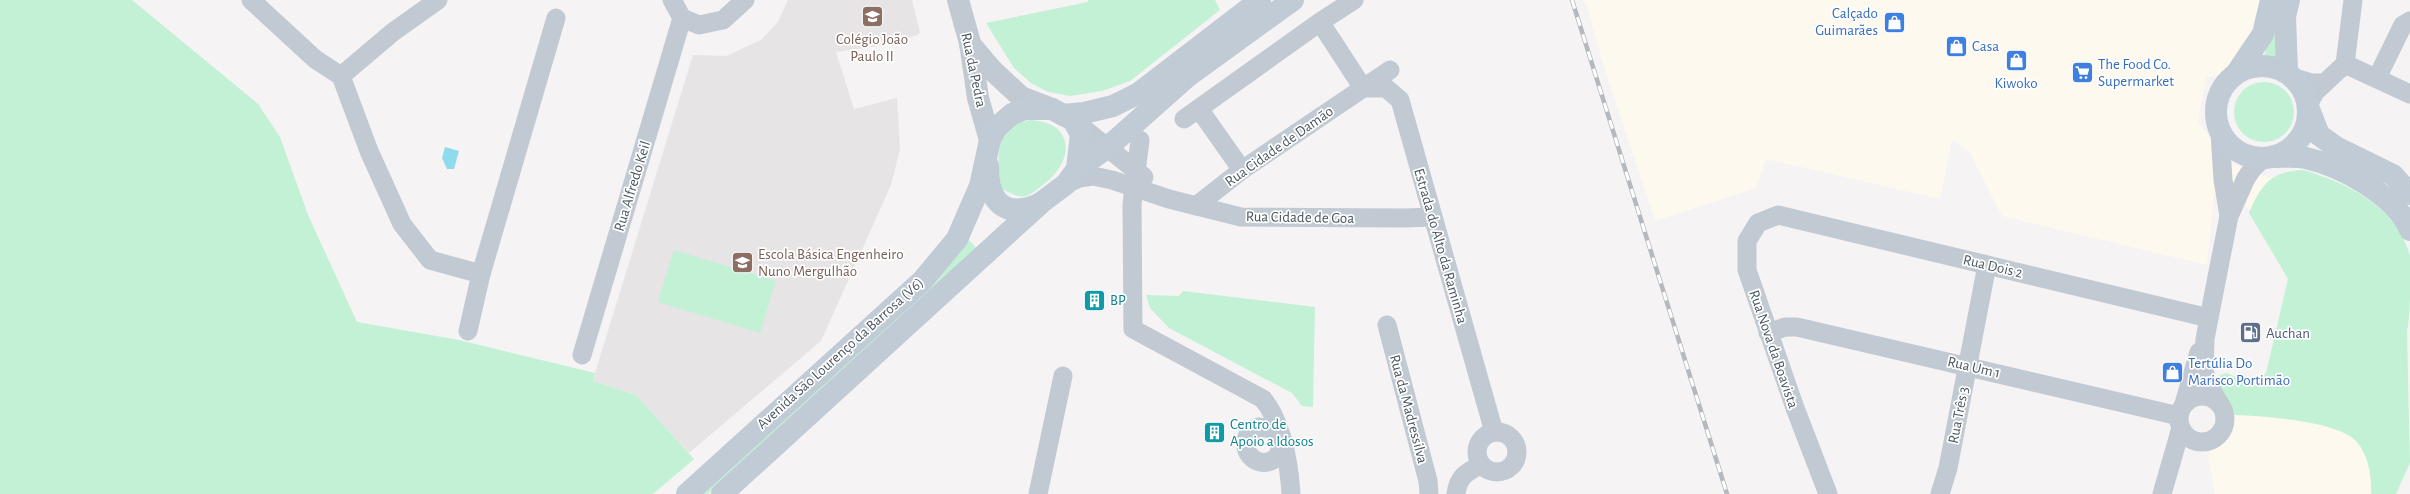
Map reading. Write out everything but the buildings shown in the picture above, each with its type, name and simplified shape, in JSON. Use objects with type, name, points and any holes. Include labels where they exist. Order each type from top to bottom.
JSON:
[{"type":"main road","name":"Avenida São Lourenço da Barrosa (V6)","points":[[687,494],[922,281],[958,239],[980,186],[989,146],[996,128],[1012,114],[1025,109],[1062,115],[1084,113],[1112,106],[1139,93],[1260,0]]},
{"type":"main road","name":"Avenida São Lourenço da Barrosa (V6)","points":[[722,494],[1042,202],[1107,148],[1149,109],[1194,72],[1293,0]]},
{"type":"main road","points":[[2271,0],[2263,34],[2238,71],[2223,85],[2218,97],[2215,110],[2220,133],[2228,144],[2238,152],[2251,157],[2304,157],[2322,163],[2360,181],[2387,198],[2407,222],[2410,230]]},
{"type":"main road","points":[[2289,0],[2285,16],[2291,75]]},
{"type":"main road","points":[[2238,71],[2250,66],[2262,65],[2275,67],[2291,75],[2303,89],[2319,135],[2336,147],[2401,179],[2410,194]]},
{"type":"main road","points":[[2269,158],[2289,150],[2300,139],[2307,125],[2308,107]]},
{"type":"main road","points":[[1062,115],[1081,134],[1072,176]]},
{"type":"main road","name":"Avenida São Lourenço da Barrosa (V6)","points":[[989,146],[988,179],[996,201],[1013,210],[1026,210],[1042,202]]},
{"type":"street","points":[[251,0],[315,60],[341,76],[369,151],[402,224],[430,260],[481,274]]},
{"type":"street","points":[[341,76],[393,32],[438,0]]},
{"type":"street","points":[[672,0],[682,18],[699,25],[723,20],[745,0]]},
{"type":"street","name":"Rua da Pedra","points":[[958,0],[970,43],[978,98],[989,146]]},
{"type":"street","points":[[1242,170],[1192,114],[1320,22],[1354,0]]},
{"type":"street","points":[[2308,107],[2315,92],[2345,64],[2353,0]]},
{"type":"street","points":[[468,331],[481,274],[556,18]]},
{"type":"street","name":"Rua Alfredo Keil","points":[[582,355],[682,18]]},
{"type":"street","points":[[2377,78],[2403,25],[2410,21]]},
{"type":"street","points":[[1320,22],[1363,88]]},
{"type":"street","points":[[970,43],[992,70],[1020,97],[1062,115],[1107,148],[1135,179],[1169,199]]},
{"type":"street","points":[[2345,64],[2410,94]]},
{"type":"street","name":"Rua Cidade de Damão","points":[[1196,206],[1242,170],[1390,70]]},
{"type":"street","points":[[2291,75],[2312,83],[2324,83]]},
{"type":"street","name":"Estrada do Alto da Raminha","points":[[1363,88],[1386,88],[1400,100],[1494,432]]},
{"type":"street","points":[[1149,109],[1142,127],[1132,204],[1133,329],[1256,393],[1270,407],[1281,440],[1289,473],[1291,494]]},
{"type":"street","points":[[2220,133],[2223,180],[2229,216]]},
{"type":"street","points":[[1140,140],[1146,161],[1169,199]]},
{"type":"street","points":[[2163,491],[2183,459],[2204,443],[2217,437],[2226,423],[2220,404],[2207,383],[2204,370],[2205,339],[2229,216],[2252,168],[2269,158]]},
{"type":"street","points":[[1072,176],[1079,178],[1093,176],[1135,179]]},
{"type":"street","name":"Rua Cidade de Goa","points":[[1169,199],[1241,217],[1432,217]]},
{"type":"street","name":"Rua Dois 2","points":[[1778,215],[2209,318]]},
{"type":"street","name":"Rua Nova da Boavista","points":[[1778,215],[1758,223],[1747,241],[1747,270],[1768,334],[1828,494]]},
{"type":"street","name":"Rua Três 3","points":[[1940,494],[1948,468],[1987,265]]},
{"type":"street","points":[[2163,491],[2181,416],[2209,318]]},
{"type":"street","name":"Rua da Madressilva","points":[[1387,325],[1428,481],[1428,494]]},
{"type":"street","name":"Rua Um 1","points":[[1768,334],[1785,327],[1798,327],[2181,416]]},
{"type":"street","points":[[1038,494],[1063,376]]},
{"type":"street","points":[[2204,443],[2187,437],[2181,416],[2189,400],[2203,396],[2211,398],[2220,404]]},
{"type":"street","points":[[1494,432],[1506,434],[1513,439],[1517,451],[1516,460],[1512,467],[1500,473],[1487,471],[1481,465],[1477,458],[1478,445],[1482,438],[1494,432]]},
{"type":"street","points":[[1456,494],[1459,480],[1467,472],[1481,465]]},
{"type":"shaded area","name":"Escola Básica Engenheiro Nuno Mergulhão","points":[[788,0],[912,0],[920,32],[918,35],[878,46],[836,52],[854,109],[897,98],[900,149],[891,185],[821,341],[689,453],[636,395],[593,381],[693,55],[726,56],[761,40],[778,22]]},
{"type":"shaded area","points":[[1585,0],[2271,0],[2255,46],[2217,76],[2206,78],[2198,121],[2217,147],[2221,160],[2272,179],[2304,170],[2323,176],[2410,257],[2410,318],[2407,332],[2410,463],[2396,494],[2215,494],[2208,454],[2212,447],[2231,434],[2235,415],[2228,404],[2220,375],[2227,373],[2245,382],[2257,379],[2266,373],[2288,279],[2265,241],[2255,211],[2214,194],[2207,265],[2002,216],[1970,153],[1952,140],[1940,199],[1766,159],[1756,188],[1655,221],[1604,67]]},
{"type":"green space","points":[[0,0],[132,0],[258,104],[280,137],[308,215],[357,322],[459,340],[595,373],[593,381],[636,395],[694,459],[653,494],[0,494]]},
{"type":"green space","points":[[1088,0],[1215,0],[1220,10],[1130,81],[1102,91],[1070,96],[1048,92],[1031,83],[1014,68],[986,23],[1088,2]]},
{"type":"green space","points":[[2279,10],[2279,59],[2263,59]]},
{"type":"green space","points":[[2264,82],[2281,87],[2289,95],[2294,112],[2289,129],[2281,137],[2264,142],[2247,137],[2239,129],[2234,112],[2239,95],[2247,87]]},
{"type":"green space","points":[[1030,120],[1045,122],[1056,128],[1062,135],[1066,144],[1065,154],[1061,165],[1054,175],[1033,192],[1026,196],[1019,196],[1002,189],[999,173],[999,154],[1003,137],[1008,130],[1014,124]]},
{"type":"green space","points":[[2304,170],[2337,182],[2369,200],[2394,223],[2404,239],[2410,256],[2410,310],[2407,332],[2410,463],[2396,494],[2371,494],[2371,480],[2367,459],[2361,447],[2348,435],[2318,424],[2281,418],[2235,415],[2217,383],[2220,375],[2227,373],[2243,380],[2251,380],[2256,379],[2266,373],[2288,279],[2249,213],[2253,203],[2263,187],[2269,181],[2283,173]]},
{"type":"green space","points":[[967,238],[977,249],[708,494],[701,494]]},
{"type":"green space","points":[[674,250],[776,281],[760,333],[658,302]]},
{"type":"green space","points":[[1183,291],[1315,307],[1313,407],[1302,406],[1292,393],[1169,328],[1150,308],[1146,295],[1179,296]]},
{"type":"water","points":[[445,147],[459,151],[454,169],[447,169],[442,158]]},
{"type":"railway","points":[[1572,0],[1727,494]]},
{"type":"place","name":"Colégio João Paulo II","points":[[872,16]]},
{"type":"place","name":"Calçado Guimarães","points":[[1894,22]]},
{"type":"place","name":"Casa","points":[[1957,46]]},
{"type":"place","name":"Kiwoko","points":[[2016,60]]},
{"type":"place","name":"The Food Co. Supermarket","points":[[2083,73]]},
{"type":"place","name":"Escola Básica Engenheiro Nuno Mergulhão","points":[[742,263]]},
{"type":"place","name":"BP","points":[[1095,300]]},
{"type":"place","name":"Auchan","points":[[2251,333]]},
{"type":"place","name":"Tertúlia Do Marisco Portimão","points":[[2173,372]]},
{"type":"place","name":"Centro de Apoio a Idosos","points":[[1215,433]]}]
